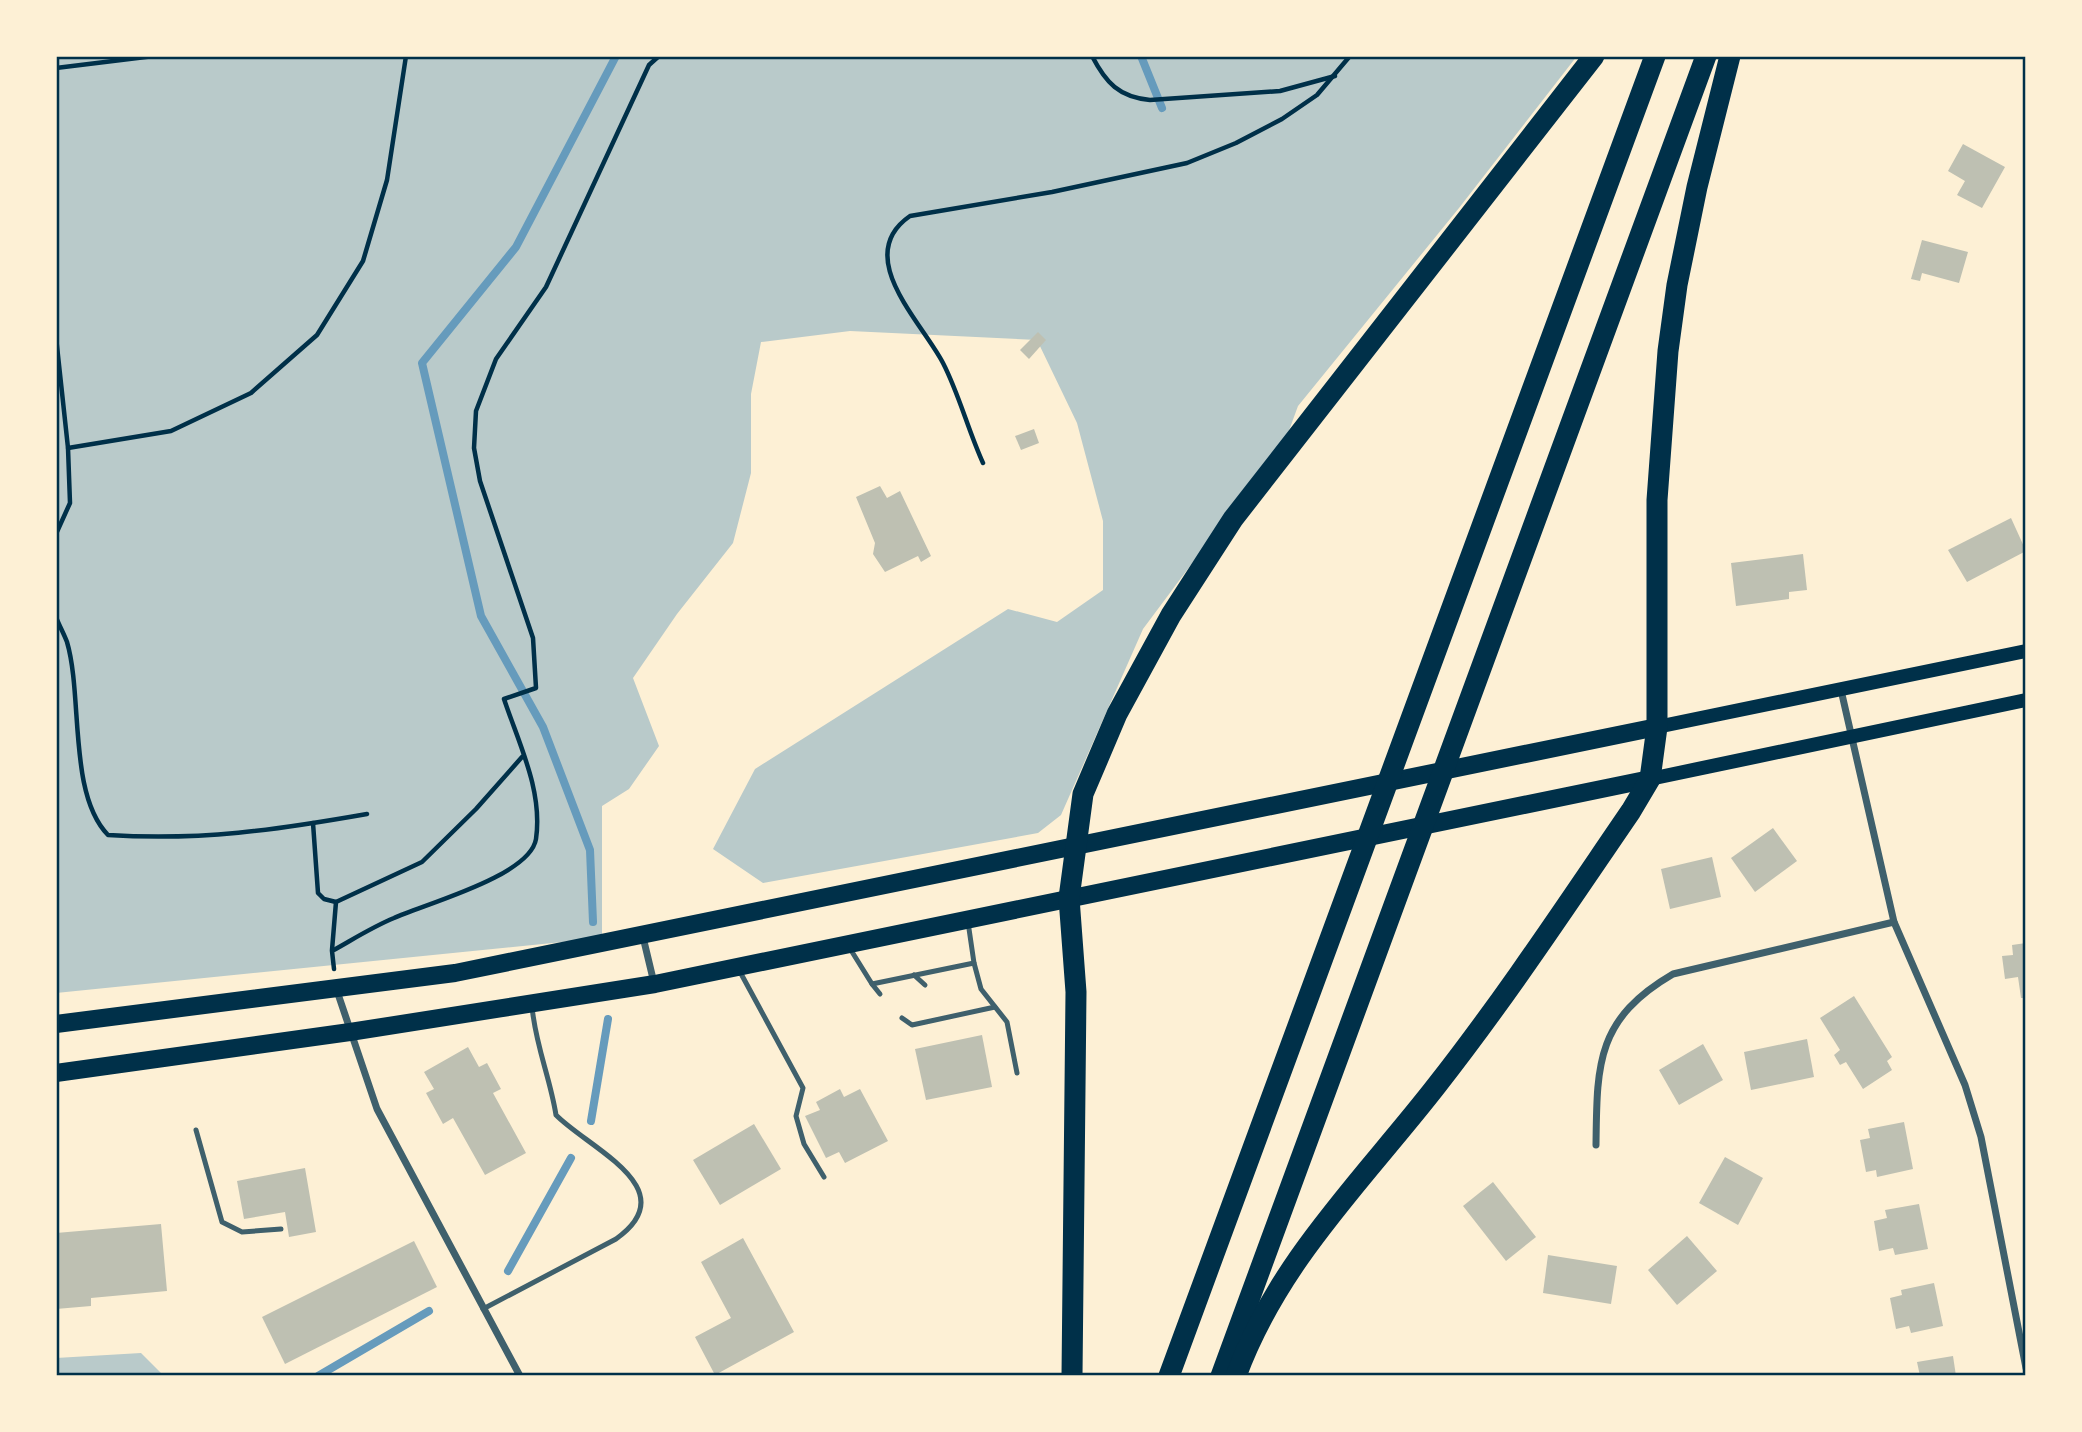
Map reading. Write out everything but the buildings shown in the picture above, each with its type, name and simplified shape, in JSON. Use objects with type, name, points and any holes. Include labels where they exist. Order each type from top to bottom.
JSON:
[{"type":"highway","points":[[1072,1376],[1077,1019],[1069,898],[1083,794],[1117,714],[1171,615],[1233,519],[1594,56]]},
{"type":"highway","points":[[1169,1376],[1655,56]]},
{"type":"highway","points":[[1221,1376],[1706,56]]},
{"type":"highway","points":[[1236,1376],[1267,1304],[1304,1247],[1439,1083],[1502,998],[1631,811],[1650,779],[1657,727],[1657,500],[1668,352],[1677,285],[1697,187],[1730,56]]},
{"type":"main road","points":[[56,1024],[456,973],[869,887],[1074,849],[2026,651]]},
{"type":"main road","points":[[56,1073],[350,1032],[654,984],[2026,700]]},
{"type":"street","points":[[1841,689],[1894,922],[1965,1085],[1981,1137],[2026,1368]]},
{"type":"street","points":[[1596,1144],[1597,1075],[1603,1053],[1628,1009],[1654,986],[1673,974],[1894,922]]},
{"type":"street","points":[[643,936],[654,984]]},
{"type":"street","points":[[336,987],[377,1109],[520,1376]]},
{"type":"lane","points":[[967,919],[981,989],[1007,1022],[1017,1073]]},
{"type":"lane","points":[[847,944],[880,994]]},
{"type":"lane","points":[[872,984],[974,963]]},
{"type":"lane","points":[[737,967],[803,1088],[796,1116],[804,1144],[824,1177]]},
{"type":"lane","points":[[914,975],[925,985]]},
{"type":"lane","points":[[483,1309],[616,1239],[633,1227],[640,1216],[641,1197],[631,1178],[599,1146],[556,1115],[551,1081],[534,1034],[532,1003]]},
{"type":"lane","points":[[902,1018],[912,1025],[995,1007]]},
{"type":"lane","points":[[947,1008],[955,1016]]},
{"type":"lane","points":[[197,1130],[222,1223],[242,1232],[282,1229]]},
{"type":"path","points":[[56,68],[154,56]]},
{"type":"path","points":[[68,448],[171,431],[251,393],[317,335],[363,261],[387,180],[406,56]]},
{"type":"path","points":[[332,951],[391,919],[494,878],[519,864],[536,842],[537,798],[503,699],[536,688],[533,638],[480,481],[474,448],[476,411],[496,359],[546,287],[649,65],[659,56]]},
{"type":"path","points":[[1092,56],[1110,86],[1129,98],[1150,100],[1170,96],[1280,91],[1335,76]]},
{"type":"path","points":[[983,463],[944,365],[903,302],[891,275],[886,252],[889,237],[898,225],[910,216],[982,201],[1052,192],[1187,163],[1236,143],[1282,119],[1317,95],[1350,56]]},
{"type":"path","points":[[56,337],[68,448],[70,503],[56,534]]},
{"type":"path","points":[[56,617],[67,643],[87,800],[97,824],[107,835],[198,838],[367,814]]},
{"type":"path","points":[[313,823],[318,893],[324,899],[336,902],[422,862],[476,809],[523,756]]},
{"type":"path","points":[[336,902],[332,951],[336,987]]},
{"type":"shaded area","points":[[56,56],[1577,56],[1459,208],[1298,406],[1287,436],[1143,629],[1061,815],[1038,833],[763,883],[713,849],[755,769],[1008,609],[1057,622],[1103,590],[1103,521],[1077,423],[1037,340],[850,331],[761,342],[751,394],[751,473],[733,543],[677,614],[633,678],[659,746],[629,789],[602,806],[602,938],[56,993]]},
{"type":"shaded area","points":[[141,1353],[164,1376],[56,1376],[56,1358]]},
{"type":"waterway","points":[[593,922],[590,850],[543,727],[481,616],[422,363],[516,247],[616,56]]},
{"type":"waterway","points":[[1141,56],[1162,108]]},
{"type":"waterway","points":[[591,1121],[608,1019]]},
{"type":"waterway","points":[[508,1271],[571,1158]]},
{"type":"waterway","points":[[318,1376],[429,1311]]}]
